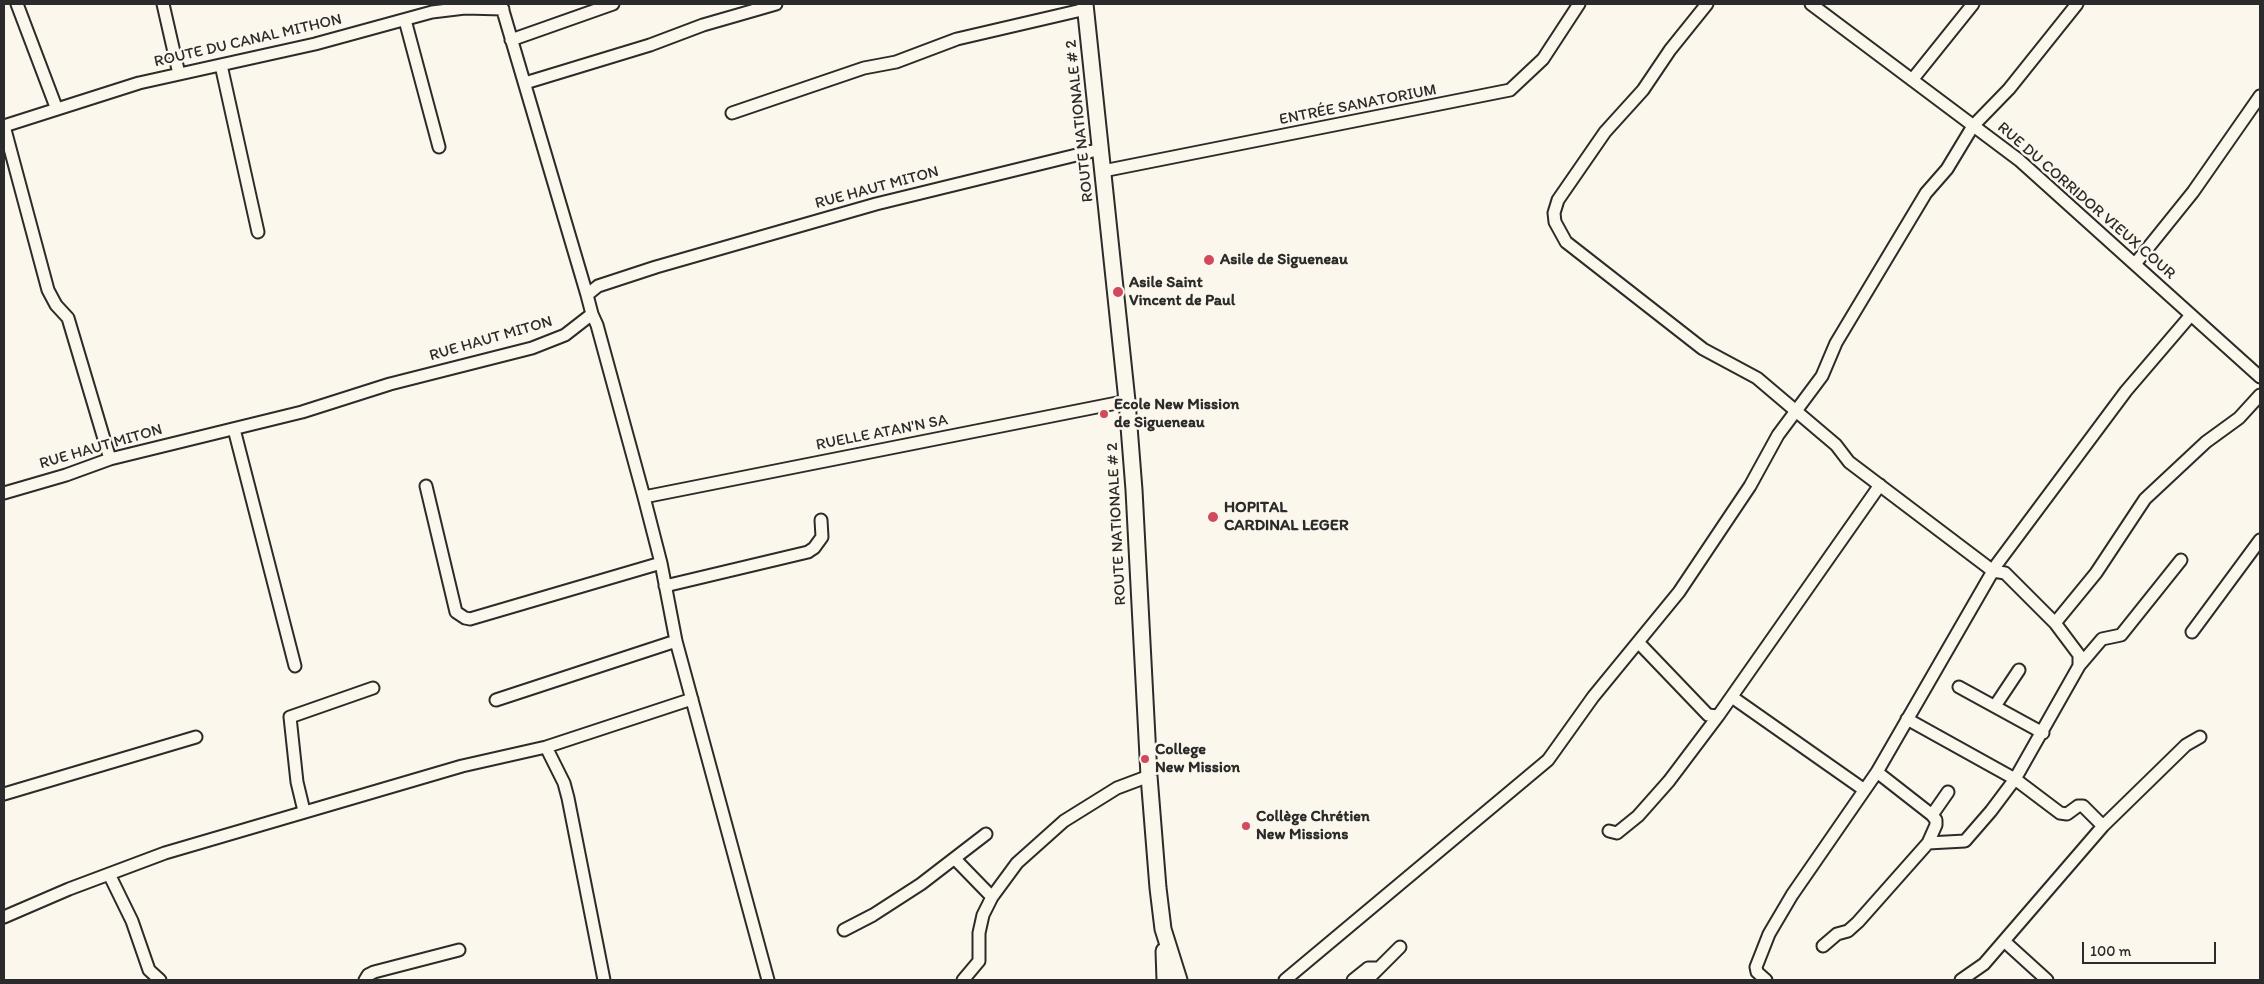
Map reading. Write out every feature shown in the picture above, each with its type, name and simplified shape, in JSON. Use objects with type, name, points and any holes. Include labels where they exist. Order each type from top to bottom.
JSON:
[{"type":"main road","name":"ROUTE NATIONALE # 2","points":[[1086,6],[1127,401],[1134,490],[1149,776],[1163,929],[1179,980]]},
{"type":"main road","points":[[1163,929],[1165,980]]},
{"type":"street","points":[[17,4],[56,107]]},
{"type":"street","points":[[164,4],[179,74]]},
{"type":"street","points":[[510,40],[613,4]]},
{"type":"street","points":[[526,83],[650,45],[703,25],[776,4]]},
{"type":"street","name":"ENTRÉE SANATORIUM","points":[[1103,171],[1510,90],[1543,59],[1579,4]]},
{"type":"street","points":[[1707,4],[1670,50],[1643,90],[1605,132],[1558,200],[1554,213],[1555,222],[1566,242],[1593,265],[1703,349],[1757,378],[1836,445],[1849,462],[1993,571],[2004,574],[2055,624],[2079,655],[2079,666]]},
{"type":"street","name":"RUE DU CORRIDOR VIEUX COUR","points":[[1811,4],[2019,160],[2260,377]]},
{"type":"street","points":[[1912,80],[1973,4]]},
{"type":"street","points":[[1285,980],[1548,760],[1593,696],[1680,592],[1750,486],[1778,435],[1822,376],[1836,343],[1926,193],[1947,168],[1973,126],[2009,89],[2077,4]]},
{"type":"street","points":[[732,113],[864,68],[896,62],[957,38],[1086,6]]},
{"type":"street","points":[[502,7],[510,40],[526,83],[592,314],[597,325],[661,563],[676,641],[768,980]]},
{"type":"street","name":"ROUTE DU CANAL MITHON","points":[[4,126],[56,107],[139,83],[315,44],[405,20],[431,8],[502,7]]},
{"type":"street","points":[[405,20],[439,147]]},
{"type":"street","points":[[221,65],[258,232]]},
{"type":"street","points":[[2135,264],[2193,192],[2260,96]]},
{"type":"street","points":[[4,126],[48,290],[56,305],[68,318],[110,459]]},
{"type":"street","name":"RUE HAUT MITON","points":[[587,294],[598,286],[656,267],[876,204],[1101,149]]},
{"type":"street","name":"RUE HAUT MITON","points":[[4,493],[66,475],[110,459],[302,412],[390,384],[532,348],[565,335],[592,314]]},
{"type":"street","points":[[1766,980],[1757,972],[1756,967],[1769,934],[1792,895],[1845,821],[1863,789],[1877,772],[1993,571],[2126,391],[2191,315]]},
{"type":"street","points":[[2055,624],[2096,573],[2145,498],[2206,442],[2239,418],[2260,395]]},
{"type":"street","name":"RUELLE ATAN'N SA","points":[[644,497],[1127,401]]},
{"type":"street","points":[[234,429],[295,666]]},
{"type":"street","points":[[1609,831],[1616,833],[1638,816],[1669,781],[1732,697],[1880,485]]},
{"type":"street","points":[[426,486],[456,612],[465,618],[470,619],[661,563]]},
{"type":"street","points":[[666,586],[808,552],[814,548],[822,537],[821,520]]},
{"type":"street","points":[[2192,632],[2260,540]]},
{"type":"street","points":[[1928,842],[1965,841],[1991,811],[2015,778],[2079,666],[2102,640],[2120,635],[2181,560]]},
{"type":"street","points":[[496,700],[676,641]]},
{"type":"street","points":[[1638,642],[1708,715],[1718,716]]},
{"type":"street","points":[[1996,706],[2019,670]]},
{"type":"street","points":[[1960,687],[2043,732]]},
{"type":"street","points":[[304,811],[297,782],[290,717],[373,688]]},
{"type":"street","points":[[1732,697],[1863,789]]},
{"type":"street","points":[[4,917],[165,853],[462,766],[546,748],[692,699]]},
{"type":"street","points":[[1907,719],[2015,778],[2060,813],[2067,814],[2078,806],[2083,806],[2103,826]]},
{"type":"street","points":[[4,794],[196,737]]},
{"type":"street","points":[[1961,980],[1984,964],[2103,826],[2186,745],[2200,737]]},
{"type":"street","points":[[546,748],[564,783],[568,798],[604,980]]},
{"type":"street","points":[[1877,772],[1934,820],[1950,841]]},
{"type":"street","points":[[963,980],[979,961],[979,933],[983,915],[992,897],[1017,863],[1064,821],[1117,788],[1149,776]]},
{"type":"street","points":[[1822,946],[1837,934],[1848,931],[1858,922],[1928,842],[1934,820],[1948,792]]},
{"type":"street","points":[[844,930],[873,915],[955,859],[986,834]]},
{"type":"street","points":[[955,859],[992,897]]},
{"type":"street","points":[[109,874],[132,921],[149,970],[160,980]]},
{"type":"street","points":[[2004,941],[2047,980]]},
{"type":"street","points":[[1367,980],[1400,947]]},
{"type":"street","points":[[366,980],[368,975],[374,972],[460,950]]},
{"type":"street","points":[[1353,980],[1368,968],[1377,968]]},
{"type":"place","name":"Asile de Sigueneau","points":[[1209,260]]},
{"type":"place","name":"Asile Saint Vincent de Paul","points":[[1118,292]]},
{"type":"place","name":"Ecole New Mission de Sigueneau","points":[[1104,414]]},
{"type":"place","name":"HOPITAL CARDINAL LEGER","points":[[1213,517]]},
{"type":"place","name":"College New Mission","points":[[1145,759]]},
{"type":"place","name":"Collège Chrétien New Missions","points":[[1246,826]]}]
